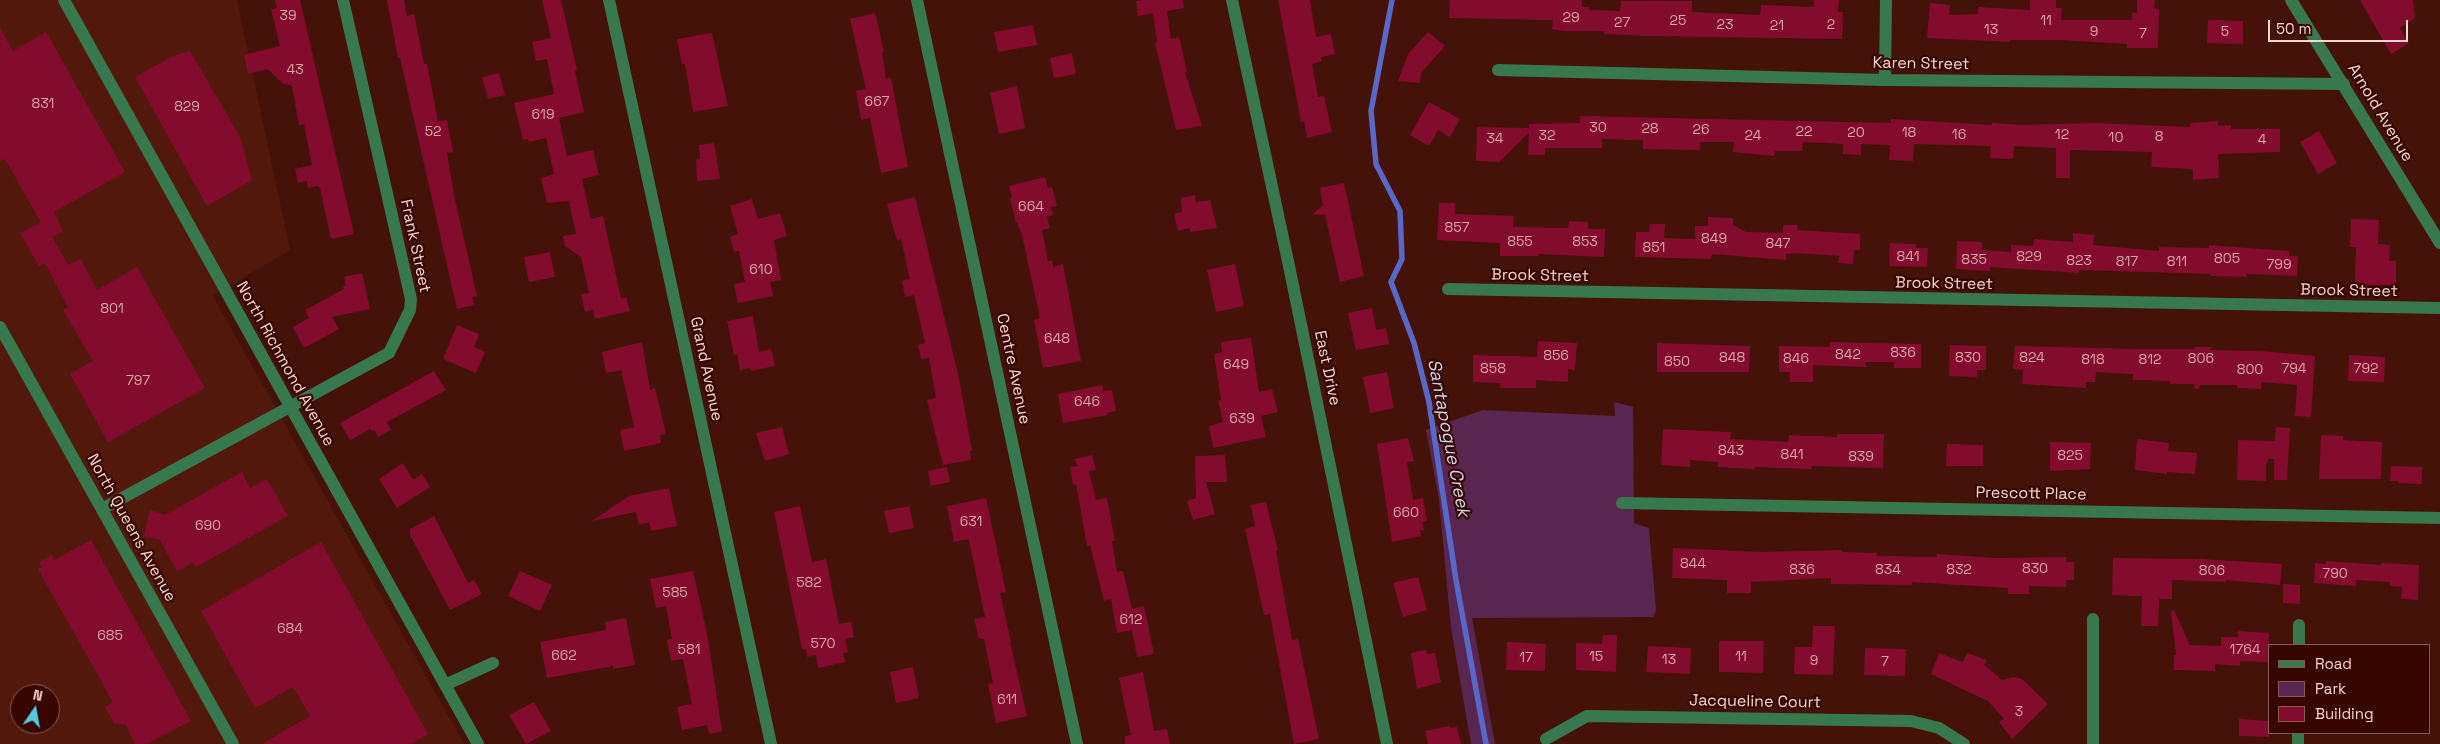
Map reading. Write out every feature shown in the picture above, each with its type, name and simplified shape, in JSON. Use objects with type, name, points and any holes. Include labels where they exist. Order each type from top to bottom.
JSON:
[{"type":"street","name":"North Richmond Avenue","points":[[64,0],[478,744]]},
{"type":"street","name":"Frank Street","points":[[102,509],[389,353],[410,310],[409,290],[343,0]]},
{"type":"street","name":"Grand Avenue","points":[[609,0],[771,744]]},
{"type":"street","name":"Centre Avenue","points":[[917,0],[1077,744]]},
{"type":"street","name":"East Drive","points":[[1232,0],[1289,266],[1387,744]]},
{"type":"street","points":[[1885,80],[1886,0]]},
{"type":"street","name":"Arnold Avenue","points":[[2291,0],[2440,243]]},
{"type":"street","name":"Karen Street","points":[[1498,70],[1885,80],[2344,84]]},
{"type":"street","name":"Brook Street","points":[[1448,290],[2440,308]]},
{"type":"street","name":"North Queens Avenue","points":[[0,327],[233,744]]},
{"type":"street","name":"Prescott Place","points":[[1622,503],[2440,518]]},
{"type":"street","points":[[2093,619],[2093,744]]},
{"type":"street","points":[[2299,625],[2299,644]]},
{"type":"street","points":[[445,685],[494,663]]},
{"type":"street","name":"Jacqueline Court","points":[[1546,739],[1587,716],[1911,721],[1940,728],[1964,744]]},
{"type":"shaded area","points":[[0,0],[237,0],[290,250],[213,296],[464,744],[0,744]]},
{"type":"green space","points":[[1614,402],[1633,407],[1634,523],[1649,528],[1656,611],[1653,617],[1472,618],[1495,744],[1471,744],[1451,628],[1439,499],[1426,430],[1483,410],[1615,416]]},
{"type":"building","points":[[275,0],[300,0],[354,234],[331,239],[320,188],[318,186],[308,188],[307,181],[298,183],[295,169],[312,165],[304,124],[299,125],[292,86],[282,83],[268,69],[248,74],[244,55],[280,46],[271,9],[277,8]]},
{"type":"building","points":[[387,0],[404,0],[407,16],[414,14],[424,64],[427,64],[438,121],[447,120],[453,152],[447,153],[454,195],[477,296],[472,297],[474,305],[457,309],[400,58],[398,58]]},
{"type":"building","points":[[542,0],[561,0],[577,70],[575,71],[584,112],[559,118],[567,156],[593,150],[599,175],[582,179],[591,219],[603,216],[621,298],[626,297],[630,311],[595,319],[593,310],[585,312],[581,294],[589,293],[581,257],[565,246],[563,236],[576,234],[569,201],[547,203],[541,178],[554,174],[546,138],[529,142],[528,139],[523,140],[514,103],[554,94],[547,59],[536,61],[532,42],[551,38]]},
{"type":"building","points":[[1183,0],[1184,8],[1167,11],[1171,39],[1179,37],[1187,72],[1185,72],[1202,126],[1176,130],[1155,43],[1157,42],[1153,13],[1138,16],[1136,1]]},
{"type":"building","points":[[1278,0],[1310,0],[1316,37],[1331,34],[1335,54],[1321,57],[1322,61],[1312,64],[1318,97],[1324,96],[1332,132],[1307,138],[1304,121],[1301,122]]},
{"type":"building","points":[[1450,0],[1582,0],[1582,7],[1589,7],[1589,10],[1620,11],[1621,1],[1692,1],[1692,12],[1760,15],[1761,5],[1814,7],[1814,0],[1839,0],[1838,12],[1843,12],[1842,39],[1651,36],[1604,34],[1604,31],[1563,31],[1552,29],[1553,20],[1449,18]]},
{"type":"building","points":[[2030,0],[2056,0],[2056,8],[2062,8],[2061,20],[2132,20],[2132,13],[2137,13],[2137,0],[2155,0],[2154,8],[2159,9],[2158,48],[2127,48],[2127,44],[2061,40],[2010,40],[2010,42],[1927,38],[1930,3],[1950,5],[1949,15],[1978,14],[1978,7],[2030,10]]},
{"type":"building","points":[[2360,0],[2413,0],[2415,18],[2400,28],[2409,43],[2391,54]]},
{"type":"building","points":[[875,13],[884,51],[882,52],[886,79],[891,78],[908,167],[881,173],[870,118],[861,120],[856,91],[866,89],[850,19]]},
{"type":"building","points":[[2208,20],[2243,21],[2243,44],[2207,43]]},
{"type":"building","points":[[1033,25],[1037,45],[998,52],[994,32]]},
{"type":"building","points":[[0,28],[13,51],[46,32],[125,172],[54,212],[63,231],[52,237],[68,265],[81,259],[97,290],[137,267],[205,388],[108,442],[70,374],[93,361],[63,310],[68,307],[45,263],[39,266],[20,233],[41,222],[5,159],[0,161]]},
{"type":"building","points":[[1428,32],[1445,46],[1421,73],[1420,83],[1398,81],[1408,54]]},
{"type":"building","points":[[712,33],[728,106],[693,112],[685,64],[682,64],[677,39]]},
{"type":"building","points":[[190,51],[240,137],[252,180],[207,206],[135,77],[173,56]]},
{"type":"building","points":[[1072,53],[1076,74],[1054,78],[1050,58]]},
{"type":"building","points":[[499,73],[505,95],[488,99],[482,77]]},
{"type":"building","points":[[1017,86],[1025,128],[999,134],[990,93]]},
{"type":"building","points":[[1429,102],[1460,119],[1450,137],[1438,130],[1429,146],[1410,135]]},
{"type":"building","points":[[1580,116],[1891,123],[1891,119],[1992,125],[1992,123],[2022,125],[2096,123],[2190,127],[2190,123],[2218,121],[2218,126],[2231,125],[2231,129],[2280,129],[2280,152],[2218,154],[2219,178],[2193,180],[2193,169],[2151,167],[2152,152],[2070,150],[2070,178],[2056,178],[2056,148],[2014,146],[2013,158],[2008,159],[1990,158],[1991,146],[1914,144],[1913,161],[1889,160],[1890,145],[1861,144],[1861,155],[1843,154],[1843,144],[1803,142],[1802,151],[1775,151],[1774,156],[1733,152],[1734,142],[1700,142],[1700,150],[1643,149],[1643,140],[1602,139],[1602,148],[1545,148],[1545,155],[1528,155],[1529,133],[1499,162],[1476,161],[1477,127],[1529,128],[1529,124],[1580,123]]},
{"type":"building","points":[[2319,131],[2337,163],[2318,174],[2300,142]]},
{"type":"building","points":[[714,143],[720,179],[697,181],[696,160],[700,159],[699,145]]},
{"type":"building","points":[[1045,177],[1048,188],[1052,187],[1057,206],[1051,207],[1053,215],[1047,217],[1050,228],[1042,230],[1048,261],[1052,260],[1053,267],[1063,264],[1081,361],[1043,368],[1034,320],[1040,318],[1022,235],[1016,223],[1010,198],[1012,197],[1009,186]]},
{"type":"building","points":[[1344,183],[1364,276],[1340,282],[1325,215],[1313,214],[1323,205],[1320,188]]},
{"type":"building","points":[[1195,195],[1196,202],[1210,200],[1217,228],[1191,232],[1189,228],[1178,231],[1174,214],[1182,212],[1181,198]]},
{"type":"building","points":[[915,197],[959,378],[972,451],[970,451],[971,460],[943,465],[927,400],[936,398],[929,358],[921,359],[918,345],[925,343],[914,295],[905,297],[902,281],[910,279],[901,239],[897,241],[887,204]]},
{"type":"building","points":[[752,199],[758,219],[780,213],[787,236],[774,240],[781,280],[770,282],[773,296],[738,303],[734,284],[745,282],[739,251],[734,252],[730,237],[738,234],[730,206]]},
{"type":"building","points":[[1439,203],[1455,203],[1455,214],[1514,216],[1513,227],[1568,228],[1569,221],[1588,222],[1588,229],[1605,229],[1604,257],[1539,254],[1539,256],[1500,256],[1500,243],[1437,240]]},
{"type":"building","points":[[1708,217],[1733,218],[1733,225],[1746,232],[1783,233],[1783,225],[1798,225],[1797,230],[1860,234],[1860,250],[1854,250],[1853,264],[1838,263],[1839,256],[1796,253],[1786,254],[1786,260],[1712,254],[1711,259],[1635,257],[1636,232],[1649,232],[1650,224],[1665,224],[1664,238],[1695,239],[1695,226],[1708,226]]},
{"type":"building","points":[[2351,219],[2379,220],[2378,244],[2390,245],[2389,261],[2396,261],[2396,285],[2355,285],[2356,247],[2350,247]]},
{"type":"building","points":[[2073,233],[2094,235],[2093,245],[2159,251],[2159,247],[2209,248],[2209,245],[2289,251],[2289,256],[2298,256],[2297,276],[2246,274],[2246,277],[2211,276],[2211,274],[2079,270],[2079,273],[1990,267],[1990,271],[1956,269],[1957,241],[1982,242],[1982,250],[2011,252],[2011,245],[2033,246],[2034,239],[2073,242]]},
{"type":"building","points":[[1890,243],[1916,244],[1916,248],[1928,248],[1927,267],[1889,266]]},
{"type":"building","points":[[550,252],[555,277],[529,282],[524,257]]},
{"type":"building","points":[[1235,264],[1244,306],[1216,312],[1207,270]]},
{"type":"building","points":[[362,273],[370,309],[332,317],[339,329],[304,348],[293,327],[309,318],[305,310],[344,289],[343,286],[346,286],[344,277]]},
{"type":"building","points":[[1372,308],[1376,330],[1386,328],[1389,344],[1356,350],[1348,313]]},
{"type":"building","points":[[753,316],[759,352],[771,349],[775,366],[751,371],[750,368],[740,370],[737,354],[734,355],[727,321]]},
{"type":"building","points":[[457,325],[479,334],[474,347],[485,352],[476,373],[443,359]]},
{"type":"building","points":[[1251,338],[1259,392],[1272,389],[1278,412],[1261,416],[1266,437],[1213,448],[1209,426],[1223,422],[1218,401],[1221,400],[1214,354],[1222,352],[1221,342]]},
{"type":"building","points":[[1538,341],[1577,343],[1575,370],[1568,369],[1568,382],[1536,380],[1536,388],[1500,388],[1500,383],[1473,382],[1473,355],[1537,357]]},
{"type":"building","points":[[642,342],[650,390],[655,388],[666,434],[660,435],[661,443],[624,451],[620,430],[634,427],[621,370],[606,373],[602,352]]},
{"type":"building","points":[[1830,342],[1921,344],[1921,368],[1894,368],[1894,362],[1866,362],[1866,367],[1813,365],[1813,382],[1790,382],[1790,372],[1779,372],[1779,346],[1830,347]]},
{"type":"building","points":[[1657,343],[1750,346],[1749,372],[1657,372]]},
{"type":"building","points":[[1950,345],[1986,346],[1986,370],[1977,370],[1977,377],[1949,376]]},
{"type":"building","points":[[2015,346],[2133,349],[2195,349],[2195,347],[2211,347],[2210,350],[2262,351],[2315,356],[2311,417],[2295,416],[2297,385],[2261,382],[2261,389],[2237,388],[2237,385],[2200,385],[2199,389],[2194,388],[2194,384],[2170,384],[2170,381],[2133,380],[2133,374],[2096,372],[2095,382],[2086,382],[2086,388],[2022,384],[2023,370],[2013,369]]},
{"type":"building","points":[[2349,355],[2385,357],[2384,382],[2348,381]]},
{"type":"building","points":[[434,371],[446,390],[387,422],[391,430],[378,437],[374,430],[370,429],[350,440],[340,423]]},
{"type":"building","points":[[1387,372],[1394,408],[1370,413],[1363,377]]},
{"type":"building","points":[[1102,385],[1103,391],[1112,390],[1116,411],[1107,413],[1108,415],[1063,423],[1058,394]]},
{"type":"building","points":[[782,427],[789,454],[765,461],[756,433]]},
{"type":"building","points":[[2276,427],[2290,428],[2287,480],[2274,480],[2274,459],[2268,459],[2268,463],[2266,463],[2266,481],[2237,480],[2238,440],[2275,441]]},
{"type":"building","points":[[1663,429],[1731,432],[1730,439],[1788,442],[1789,435],[1837,437],[1837,434],[1884,434],[1883,468],[1812,466],[1811,469],[1755,467],[1755,469],[1718,467],[1718,462],[1690,460],[1690,467],[1661,465]]},
{"type":"building","points":[[2321,435],[2343,436],[2343,440],[2382,442],[2381,479],[2319,479]]},
{"type":"building","points":[[1408,438],[1414,461],[1407,462],[1413,500],[1423,498],[1427,521],[1422,522],[1424,530],[1420,530],[1421,536],[1392,542],[1377,444]]},
{"type":"building","points":[[2137,439],[2169,443],[2168,451],[2197,453],[2195,474],[2167,472],[2167,474],[2135,470]]},
{"type":"building","points":[[2050,442],[2091,443],[2090,469],[2050,471]]},
{"type":"building","points":[[1947,444],[1983,445],[1983,466],[1946,466]]},
{"type":"building","points":[[1092,455],[1096,470],[1089,471],[1096,500],[1107,498],[1115,541],[1112,541],[1117,572],[1123,571],[1132,609],[1144,606],[1154,654],[1137,657],[1132,630],[1117,633],[1111,599],[1104,601],[1090,545],[1087,546],[1076,484],[1073,485],[1070,467],[1077,466],[1075,459]]},
{"type":"building","points":[[1225,455],[1227,482],[1206,482],[1215,514],[1193,520],[1187,501],[1196,498],[1195,456]]},
{"type":"building","points":[[403,463],[413,480],[422,474],[430,487],[397,508],[379,479]]},
{"type":"building","points":[[2391,466],[2422,467],[2422,484],[2390,481]]},
{"type":"building","points":[[947,467],[950,482],[931,486],[928,471]]},
{"type":"building","points":[[242,472],[250,488],[267,479],[288,516],[196,567],[193,562],[177,571],[160,540],[144,536],[150,510],[165,515]]},
{"type":"building","points":[[669,488],[677,526],[651,531],[649,522],[639,525],[636,512],[592,521],[629,496]]},
{"type":"building","points":[[986,498],[1006,592],[1000,593],[1027,716],[996,723],[988,684],[993,683],[984,639],[979,638],[974,619],[985,617],[969,541],[968,539],[954,542],[947,506]]},
{"type":"building","points":[[1266,502],[1278,550],[1276,551],[1292,640],[1298,639],[1319,739],[1294,744],[1270,614],[1264,615],[1245,529],[1255,526],[1251,505]]},
{"type":"building","points":[[800,506],[812,562],[826,559],[839,624],[851,622],[854,637],[845,639],[848,652],[843,653],[845,662],[818,668],[816,655],[807,657],[806,649],[802,649],[774,512]]},
{"type":"building","points":[[909,506],[914,528],[889,533],[884,511]]},
{"type":"building","points":[[434,516],[468,583],[474,580],[482,594],[450,610],[410,535],[410,529]]},
{"type":"building","points":[[91,540],[191,721],[147,744],[135,744],[126,725],[114,723],[105,707],[113,702],[38,569],[42,567],[39,562],[52,555],[54,560]]},
{"type":"building","points":[[321,542],[428,734],[411,744],[262,744],[310,716],[293,687],[255,708],[201,611]]},
{"type":"building","points":[[1673,548],[1761,552],[1842,550],[1842,552],[1877,553],[1876,556],[1937,557],[1937,554],[1995,558],[2066,557],[2066,562],[2074,562],[2074,580],[2066,580],[2066,587],[2029,586],[2029,594],[2008,594],[2008,588],[1912,582],[1912,585],[1831,584],[1831,578],[1751,582],[1751,593],[1727,593],[1727,580],[1672,578]]},
{"type":"building","points":[[2113,558],[2201,559],[2282,564],[2280,585],[2226,580],[2226,582],[2172,580],[2172,599],[2159,599],[2158,626],[2141,626],[2142,596],[2112,595]]},
{"type":"building","points":[[2326,561],[2381,565],[2381,563],[2419,565],[2418,600],[2401,599],[2402,587],[2390,586],[2390,582],[2356,580],[2356,586],[2314,583],[2315,563],[2326,564]]},
{"type":"building","points":[[520,571],[552,585],[540,611],[508,596]]},
{"type":"building","points":[[693,571],[707,633],[722,731],[709,734],[707,725],[682,730],[677,707],[692,704],[683,659],[671,661],[667,640],[672,639],[666,606],[656,608],[650,579]]},
{"type":"building","points":[[1418,577],[1427,610],[1403,617],[1393,583]]},
{"type":"building","points":[[2283,584],[2300,585],[2300,604],[2283,603]]},
{"type":"building","points":[[2174,610],[2190,645],[2221,646],[2221,637],[2238,637],[2238,631],[2269,633],[2268,662],[2240,661],[2240,666],[2215,664],[2215,671],[2174,670],[2174,655],[2176,655],[2171,611]]},
{"type":"building","points":[[626,618],[635,665],[613,669],[613,666],[547,678],[540,642],[606,630],[605,622]]},
{"type":"building","points":[[1813,626],[1835,626],[1833,675],[1794,674],[1795,647],[1812,647]]},
{"type":"building","points":[[1603,635],[1617,635],[1616,672],[1576,670],[1576,643],[1602,644]]},
{"type":"building","points":[[1719,641],[1764,641],[1763,673],[1719,672]]},
{"type":"building","points":[[1507,642],[1546,644],[1545,671],[1506,670]]},
{"type":"building","points":[[1648,646],[1691,648],[1690,674],[1646,672]]},
{"type":"building","points":[[1865,648],[1906,649],[1905,676],[1864,675]]},
{"type":"building","points":[[1426,650],[1427,654],[1435,653],[1441,682],[1417,689],[1411,653]]},
{"type":"building","points":[[1939,653],[1963,662],[1967,653],[1987,660],[1984,665],[2002,680],[2014,677],[2022,679],[2048,704],[2012,739],[1999,722],[2004,719],[1988,701],[1931,674]]},
{"type":"building","points":[[913,667],[919,698],[896,703],[890,672]]},
{"type":"building","points":[[1143,672],[1154,731],[1167,729],[1170,744],[1125,744],[1125,736],[1131,735],[1119,678]]},
{"type":"building","points":[[534,702],[551,731],[526,744],[509,715]]},
{"type":"building","points":[[2239,719],[2268,721],[2269,737],[2239,736]]},
{"type":"building","points":[[1449,726],[1450,728],[1457,727],[1461,744],[1428,744],[1425,731]]},
{"type":"waterway","name":"Santapogue Creek","points":[[1392,0],[1371,111],[1376,164],[1400,211],[1402,259],[1391,282],[1414,343],[1429,402],[1456,580],[1486,744]]}]
